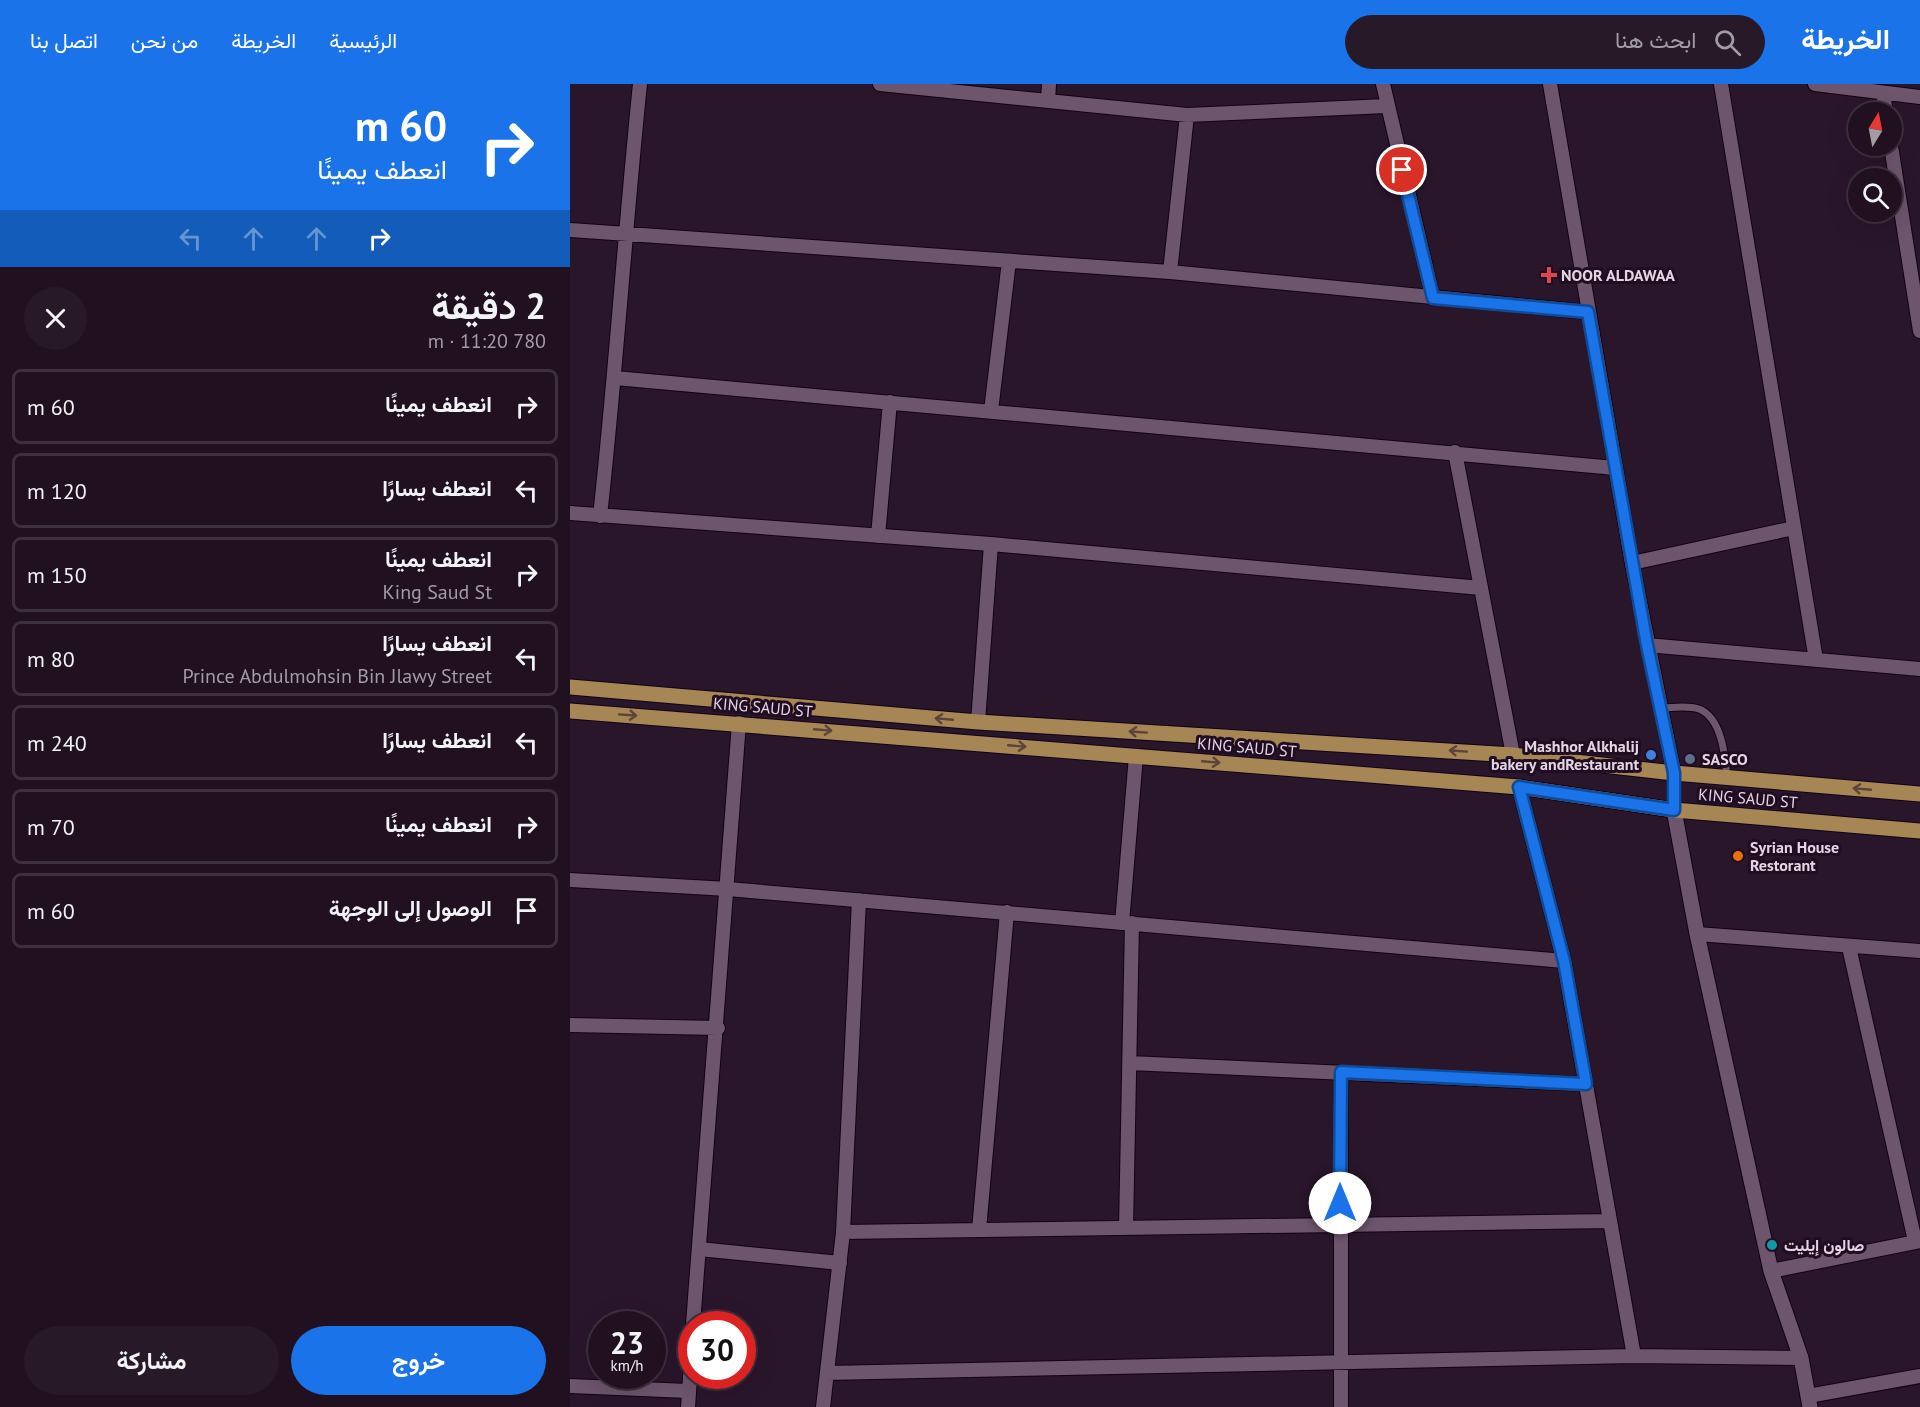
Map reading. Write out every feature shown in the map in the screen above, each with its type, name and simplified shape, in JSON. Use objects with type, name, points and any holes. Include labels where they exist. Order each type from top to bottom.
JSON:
[{"type":"main road","name":"KING SAUD ST","points":[[570,687],[978,722],[1513,755],[1674,773],[1920,794]]},
{"type":"main road","name":"KING SAUD ST","points":[[570,711],[1519,787],[1674,810],[1920,831]]},
{"type":"street","points":[[600,516],[615,378],[625,235],[640,84]]},
{"type":"street","points":[[880,84],[1187,115],[1386,106]]},
{"type":"street","points":[[1048,101],[1049,84]]},
{"type":"street","points":[[1383,84],[1386,106],[1433,298]]},
{"type":"street","points":[[1550,84],[1632,563],[1674,773],[1674,810],[1696,934],[1771,1271],[1801,1358],[1809,1402],[1920,1376]]},
{"type":"street","points":[[1721,84],[1816,660]]},
{"type":"street","points":[[1815,84],[1920,97]]},
{"type":"street","points":[[1883,93],[1884,102]]},
{"type":"street","points":[[1170,272],[1187,115]]},
{"type":"street","points":[[1893,156],[1920,329]]},
{"type":"street","points":[[570,230],[1170,272],[1588,312]]},
{"type":"street","points":[[991,411],[1009,261]]},
{"type":"street","points":[[615,378],[1615,468]]},
{"type":"street","points":[[878,536],[890,402]]},
{"type":"street","points":[[1455,452],[1513,755]]},
{"type":"street","points":[[570,513],[991,544],[1481,588]]},
{"type":"street","points":[[1632,563],[1794,528]]},
{"type":"street","points":[[978,722],[991,544]]},
{"type":"street","points":[[1647,645],[1920,669]]},
{"type":"street","points":[[694,1311],[718,1028],[739,723]]},
{"type":"street","points":[[1126,1228],[1130,1063],[1127,923],[1136,756]]},
{"type":"street","points":[[1519,787],[1564,961],[1634,1356]]},
{"type":"street","points":[[570,879],[728,889],[1564,961]]},
{"type":"street","points":[[823,1407],[843,1232],[859,900]]},
{"type":"street","points":[[979,1230],[1006,912]]},
{"type":"street","points":[[1696,934],[1920,951]]},
{"type":"street","points":[[1771,1271],[1918,1241],[1849,947]]},
{"type":"street","points":[[570,1025],[718,1028]]},
{"type":"street","points":[[1130,1063],[1586,1084]]},
{"type":"street","points":[[1341,1072],[1341,1407]]},
{"type":"street","points":[[843,1232],[1610,1221]]},
{"type":"street","points":[[699,1249],[840,1263]]},
{"type":"street","points":[[827,1373],[1634,1356],[1801,1358]]},
{"type":"street","points":[[570,1386],[688,1391],[687,1407]]},
{"type":"lane","points":[[1660,708],[1691,707],[1706,713],[1723,742],[1727,777]]},
{"type":"place","name":"NOOR ALDAWAA","points":[[1549,275]]},
{"type":"place","name":"Mashhor Alkhalij bakery andRestaurant","points":[[1651,755]]},
{"type":"place","name":"SASCO","points":[[1690,759]]},
{"type":"place","name":"Syrian House Restorant","points":[[1738,856]]},
{"type":"place","name":"صالون إيليت","points":[[1772,1245]]},
{"type":"route","points":[[1340,1203],[1341,1072],[1586,1084],[1564,961],[1519,787],[1674,810],[1674,773],[1647,645],[1588,312],[1433,298],[1402,170]]}]
